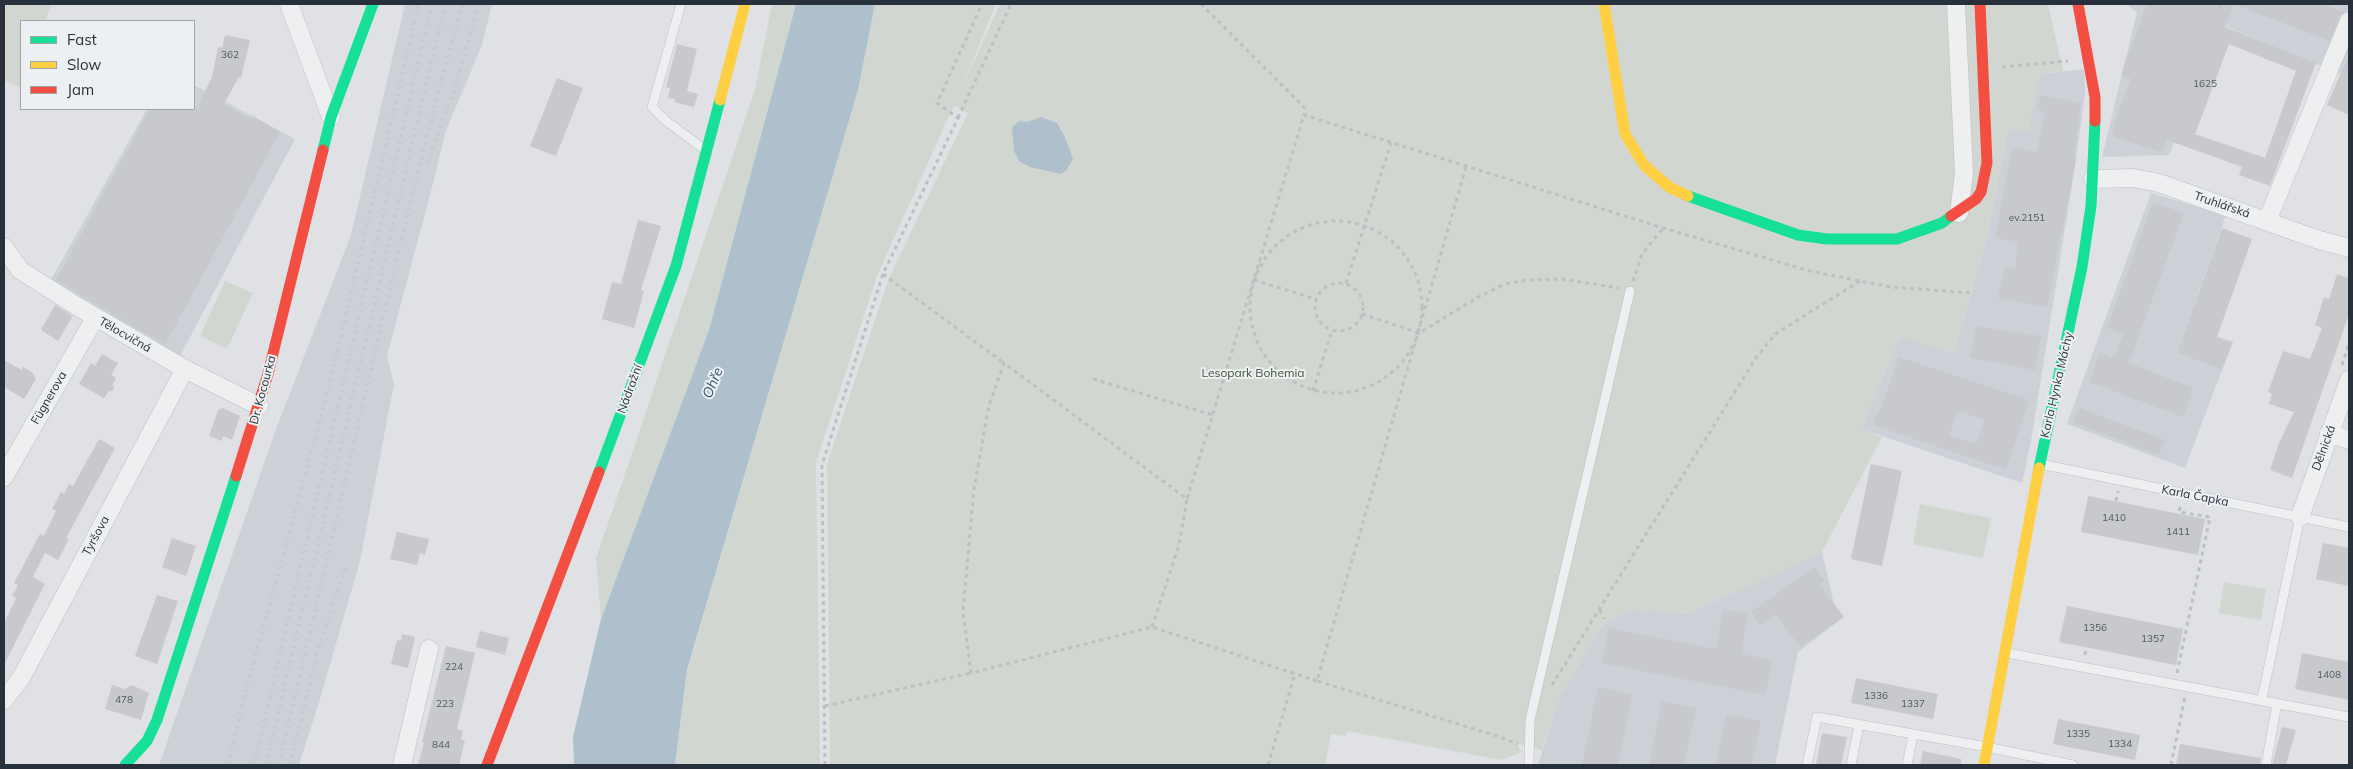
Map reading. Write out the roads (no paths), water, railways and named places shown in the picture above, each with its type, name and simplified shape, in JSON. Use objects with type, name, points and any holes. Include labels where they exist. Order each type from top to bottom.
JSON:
[{"type":"street","points":[[289,4],[313,64],[331,117]]},
{"type":"street","name":"Dr. Kocourka","points":[[125,765],[147,741],[157,720],[259,406],[331,117],[373,4]]},
{"type":"street","name":"Nádražní","points":[[487,765],[542,625],[676,266],[745,4]]},
{"type":"street","points":[[1604,4],[1625,134],[1644,165],[1669,187],[1697,201],[1789,232],[1826,239],[1897,239],[1942,223],[1976,199],[1981,192],[1986,170],[1980,4]]},
{"type":"street","points":[[1956,4],[1964,172],[1958,213]]},
{"type":"street","name":"Karla Hynka Máchy","points":[[1984,765],[2040,464],[2082,267],[2091,206],[2095,97],[2078,4]]},
{"type":"street","points":[[2267,221],[2349,21]]},
{"type":"street","name":"Truhlářská","points":[[2093,179],[2133,178],[2159,183],[2349,248]]},
{"type":"street","name":"Tělocvičná","points":[[4,247],[20,270],[95,318],[185,369],[259,406]]},
{"type":"street","name":"Fügnerova","points":[[5,473],[95,318]]},
{"type":"street","name":"Tyršova","points":[[4,700],[21,678],[185,369]]},
{"type":"street","name":"Dělnická","points":[[2300,517],[2349,380]]},
{"type":"street","points":[[2329,433],[2349,440]]},
{"type":"street","points":[[402,765],[429,649]]},
{"type":"lane","points":[[681,4],[652,106],[665,120],[705,150]]},
{"type":"lane","points":[[1529,765],[1530,720],[1630,291]]},
{"type":"lane","name":"Karla Čapka","points":[[2040,464],[2349,527]]},
{"type":"lane","points":[[2262,700],[2300,517]]},
{"type":"lane","points":[[2006,653],[2349,717]]},
{"type":"lane","points":[[2266,765],[2277,703]]},
{"type":"lane","points":[[1807,765],[1817,717],[2070,765]]},
{"type":"lane","points":[[1851,765],[1859,725]]},
{"type":"lane","points":[[1907,765],[1913,735]]},
{"type":"water","name":"Ohře","points":[[796,4],[875,4],[858,90],[687,670],[675,765],[574,765],[573,737],[601,619],[709,330]]},
{"type":"water","points":[[1041,117],[1057,123],[1065,137],[1073,159],[1066,171],[1060,174],[1030,167],[1019,161],[1014,151],[1012,127],[1019,121],[1027,122]]},
{"type":"railway","points":[[228,765],[242,705],[330,383],[419,4]]},
{"type":"railway","points":[[254,765],[432,4]]},
{"type":"railway","points":[[266,765],[445,4]]},
{"type":"railway","points":[[279,765],[399,249],[434,108],[463,4]]},
{"type":"railway","points":[[427,163],[454,91],[479,4]]},
{"type":"railway","points":[[290,765],[318,649],[347,564]]},
{"type":"park label","name":"Lesopark Bohemia","points":[[1253,373]]}]
